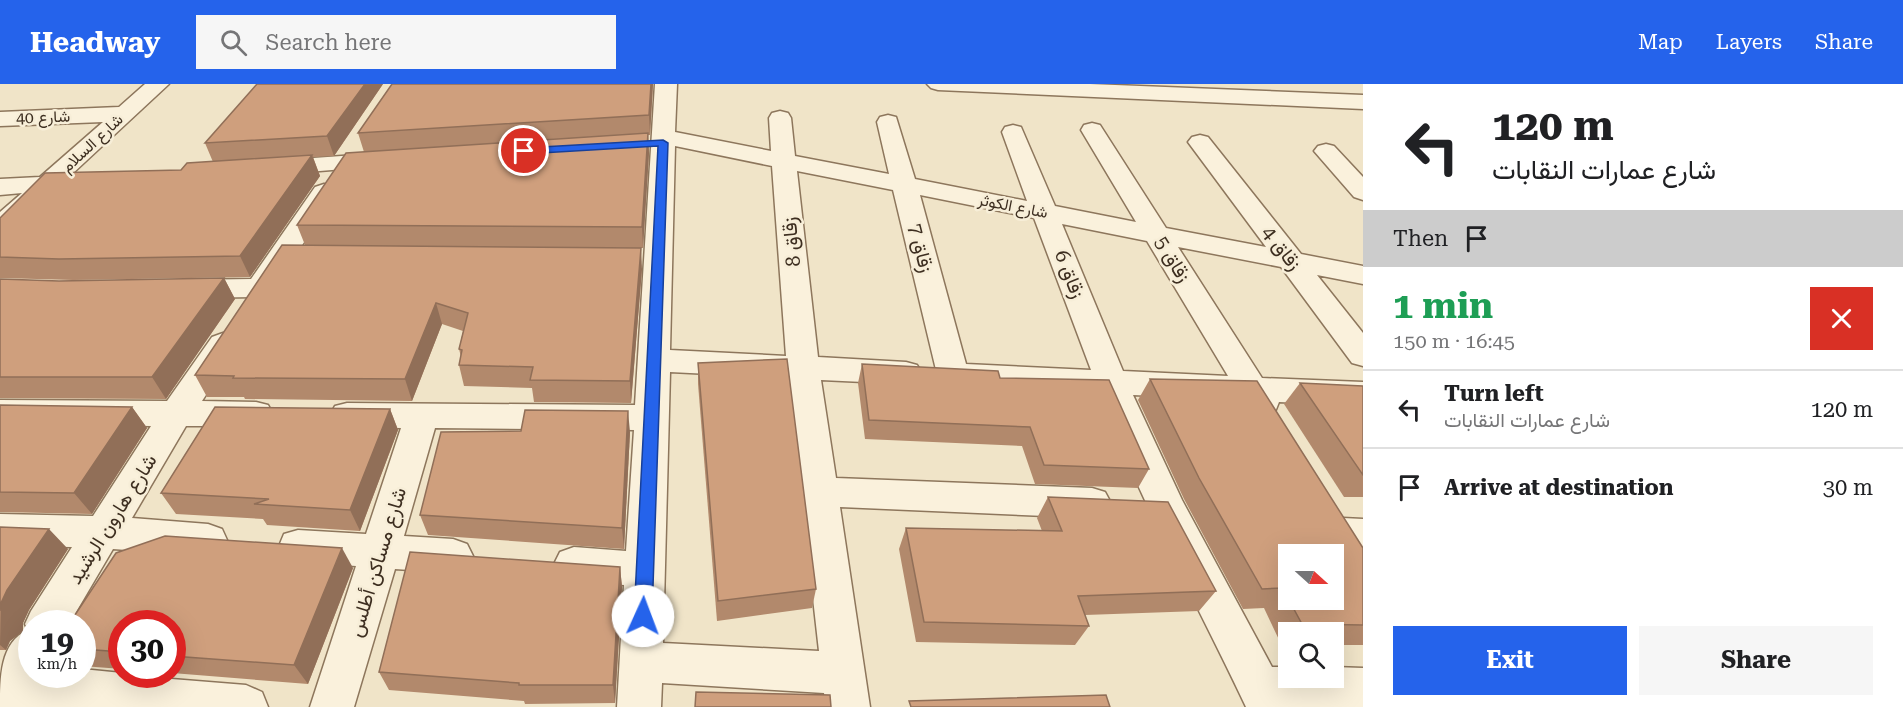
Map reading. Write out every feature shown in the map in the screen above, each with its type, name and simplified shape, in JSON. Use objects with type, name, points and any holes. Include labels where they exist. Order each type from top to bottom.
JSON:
[{"type":"street","name":"شارع السلام","points":[[0,226],[158,84]]},
{"type":"street","points":[[639,707],[653,360],[646,259],[655,141],[666,84]]},
{"type":"street","points":[[938,84],[1363,102]]},
{"type":"street","name":"شارع 40","points":[[0,119],[123,114]]},
{"type":"street","name":"زقاق 8","points":[[780,118],[803,367],[846,690]]},
{"type":"street","name":"زقاق 7","points":[[888,122],[953,374]]},
{"type":"street","name":"زقاق 5","points":[[1092,130],[1279,429]]},
{"type":"street","name":"زقاق 6","points":[[1013,132],[1112,382],[1166,506],[1265,697]]},
{"type":"street","name":"شارع هارون الرشيد","points":[[55,610],[177,413],[363,133]]},
{"type":"street","name":"شارع الكوثر","points":[[655,141],[783,161],[1363,275]]},
{"type":"street","name":"زقاق 4","points":[[1200,142],[1363,355]]},
{"type":"street","points":[[1326,151],[1363,192]]},
{"type":"street","points":[[249,170],[407,158]]},
{"type":"street","points":[[0,187],[94,181]]},
{"type":"street","points":[[282,255],[317,256]]},
{"type":"street","points":[[155,290],[260,288]]},
{"type":"street","points":[[653,360],[1363,394]]},
{"type":"street","points":[[0,412],[282,415]]},
{"type":"street","points":[[317,415],[651,418]]},
{"type":"street","name":"شارع مساكن أطلس","points":[[332,707],[422,416]]},
{"type":"street","points":[[820,492],[1166,506]]},
{"type":"street","points":[[0,530],[103,532],[484,558]]},
{"type":"street","points":[[541,562],[645,569]]},
{"type":"street","points":[[641,662],[846,690]]},
{"type":"street","points":[[11,678],[246,707]]},
{"type":"street","points":[[1265,697],[1363,689]]},
{"type":"building","points":[[257,84],[365,84],[327,136],[205,143]]},
{"type":"building","points":[[392,84],[651,84],[649,115],[358,133]]},
{"type":"building","points":[[648,133],[642,227],[297,225],[346,153]]},
{"type":"building","points":[[312,155],[240,256],[59,259],[0,257],[0,218],[45,173],[181,170],[187,163]]},
{"type":"building","points":[[282,245],[641,248],[630,381],[530,380],[533,367],[459,365],[462,350],[459,349],[468,313],[436,303],[405,379],[233,378],[234,376],[195,375]]},
{"type":"building","points":[[224,278],[152,377],[0,377],[0,279],[59,281]]},
{"type":"building","points":[[787,359],[816,589],[718,601],[698,363]]},
{"type":"building","points":[[862,364],[998,371],[1000,378],[1109,380],[1149,469],[1044,465],[1030,427],[869,420]]},
{"type":"building","points":[[1150,379],[1257,381],[1363,548],[1363,625],[1344,625],[1344,622],[1301,622],[1294,610],[1344,610],[1344,544],[1278,544],[1278,588],[1262,589],[1199,478]]},
{"type":"building","points":[[1300,383],[1363,386],[1363,475]]},
{"type":"building","points":[[0,405],[132,407],[74,493],[0,492]]},
{"type":"building","points":[[215,407],[390,409],[350,510],[254,504],[269,499],[161,493]]},
{"type":"building","points":[[525,410],[628,411],[622,528],[420,515],[441,432],[521,431]]},
{"type":"building","points":[[1048,497],[1168,502],[1216,591],[1078,596],[1089,626],[924,622],[906,528],[1062,531]]},
{"type":"building","points":[[0,527],[49,529],[7,590],[0,611]]},
{"type":"building","points":[[165,536],[342,548],[294,665],[186,657],[186,610],[108,610],[108,651],[96,650],[96,610],[78,610],[116,553]]},
{"type":"building","points":[[410,552],[620,567],[613,685],[519,685],[519,683],[379,672]]},
{"type":"building","points":[[696,692],[830,695],[831,707],[695,707]]},
{"type":"building","points":[[1106,695],[1110,707],[911,707],[909,701]]},
{"type":"route","points":[[524,151],[663,143],[643,616]]}]
